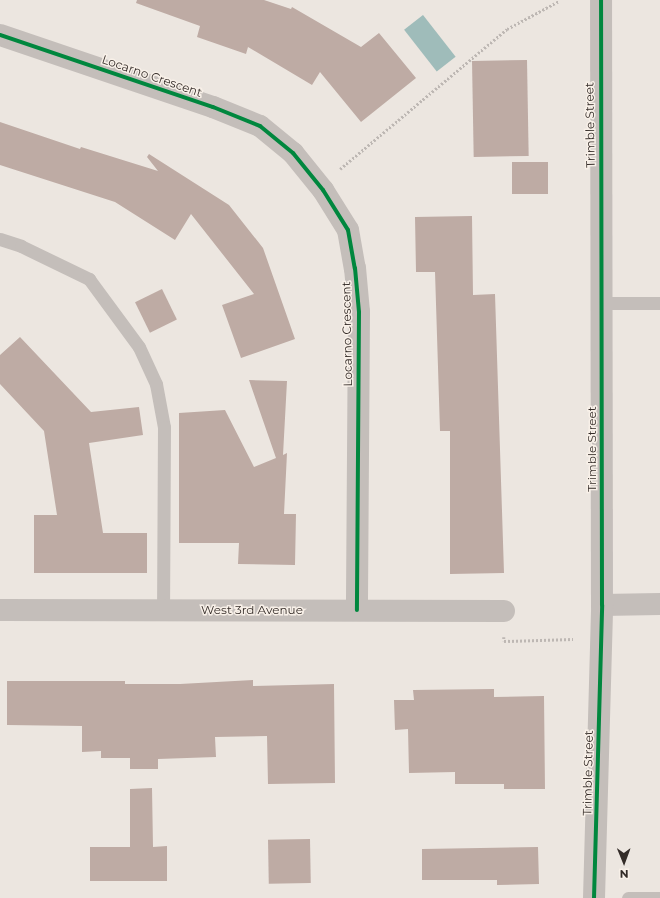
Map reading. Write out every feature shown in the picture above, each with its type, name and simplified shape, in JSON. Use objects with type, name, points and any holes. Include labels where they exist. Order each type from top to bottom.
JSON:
[{"type":"street","name":"Trimble Street","points":[[594,898],[602,604],[601,0]]},
{"type":"street","name":"Locarno Crescent","points":[[0,35],[213,107],[260,126],[293,153],[323,190],[348,230],[355,268],[359,312],[357,610]]},
{"type":"street","points":[[602,604],[660,604]]},
{"type":"street","name":"West 3rd Avenue","points":[[0,610],[504,611]]},
{"type":"lane","points":[[0,239],[21,246],[89,279],[139,347],[156,384],[164,428],[163,610]]},
{"type":"lane","points":[[602,304],[660,303]]},
{"type":"lane","points":[[628,898],[660,898]]},
{"type":"path","points":[[340,169],[507,29],[560,1]]},
{"type":"path","points":[[504,641],[601,638]]},
{"type":"water","points":[[423,15],[456,57],[437,72],[404,30]]},
{"type":"building","points":[[137,0],[264,0],[291,9],[292,7],[361,47],[379,33],[416,78],[361,122],[320,72],[312,85],[248,47],[246,54],[197,37],[200,26],[136,3]]},
{"type":"building","points":[[527,60],[529,156],[474,157],[472,61]]},
{"type":"building","points":[[0,122],[80,149],[81,147],[158,171],[147,157],[149,154],[229,205],[263,248],[295,339],[241,358],[222,305],[254,294],[191,214],[175,240],[115,202],[0,165]]},
{"type":"building","points":[[512,162],[548,162],[548,194],[512,194]]},
{"type":"building","points":[[472,216],[473,295],[495,294],[504,573],[450,574],[450,431],[440,431],[435,272],[416,272],[415,217]]},
{"type":"building","points":[[162,289],[177,320],[150,333],[135,302]]},
{"type":"building","points":[[20,337],[91,412],[139,407],[143,435],[89,443],[103,533],[147,533],[147,573],[34,573],[34,515],[57,515],[44,431],[0,384],[0,355]]},
{"type":"building","points":[[249,380],[287,381],[283,455],[287,453],[284,514],[296,514],[295,565],[238,564],[239,543],[179,543],[179,413],[225,410],[254,467],[276,458]]},
{"type":"building","points":[[253,680],[253,686],[334,684],[335,783],[268,784],[267,736],[215,737],[216,757],[158,759],[158,769],[130,769],[130,758],[101,758],[101,751],[82,752],[82,726],[7,725],[7,681],[125,681],[125,684],[180,684]]},
{"type":"building","points":[[494,689],[494,697],[544,696],[545,789],[504,789],[504,784],[455,784],[455,772],[409,773],[408,729],[395,730],[394,700],[414,700],[413,690]]},
{"type":"building","points":[[152,788],[153,847],[167,846],[167,881],[90,881],[90,847],[130,847],[130,789]]},
{"type":"building","points":[[310,839],[311,883],[269,884],[268,840]]},
{"type":"building","points":[[538,847],[539,884],[497,885],[497,880],[422,880],[422,849]]},
{"type":"cycle path","points":[[594,898],[602,605],[601,0]]},
{"type":"cycle path","points":[[0,35],[213,107],[260,126],[293,153],[323,190],[348,230],[355,268],[359,312],[357,610]]}]
